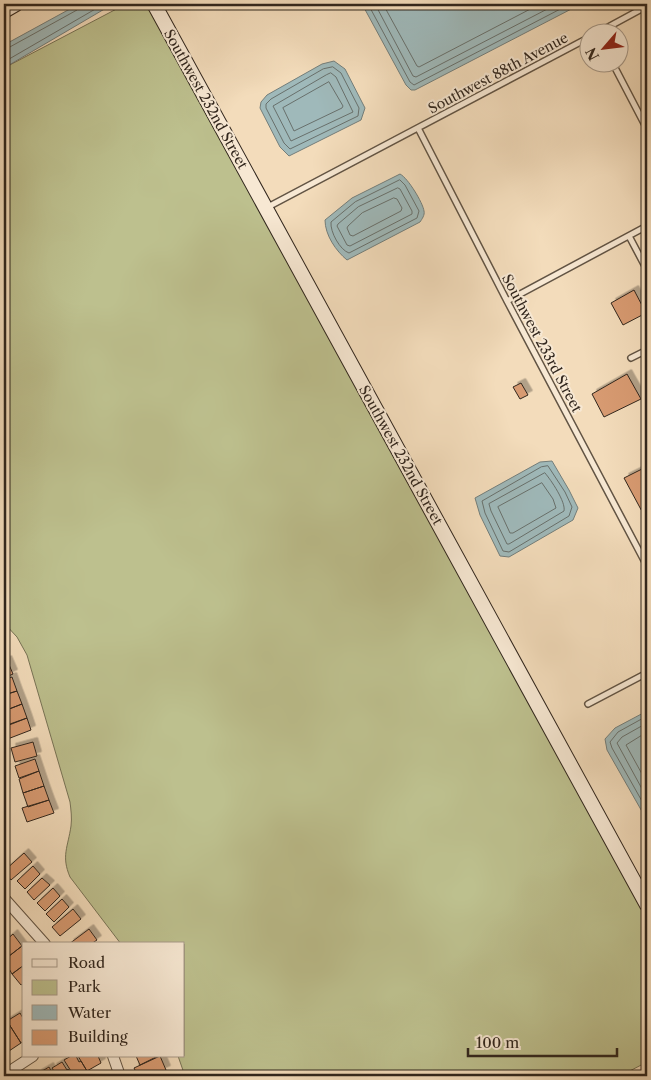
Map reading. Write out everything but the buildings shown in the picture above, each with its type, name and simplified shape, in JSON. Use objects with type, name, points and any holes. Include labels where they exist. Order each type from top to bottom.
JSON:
[{"type":"street","points":[[4,11],[16,4]]},
{"type":"street","name":"Southwest 232nd Street","points":[[154,4],[647,906]]},
{"type":"street","points":[[4,898],[43,942]]},
{"type":"street","points":[[4,1075],[30,1058]]},
{"type":"street","points":[[113,1058],[120,1076]]},
{"type":"lane","points":[[617,22],[647,6]]},
{"type":"lane","name":"Southwest 88th Avenue","points":[[266,209],[578,43]]},
{"type":"lane","points":[[617,72],[647,129]]},
{"type":"lane","name":"Southwest 233rd Street","points":[[418,128],[647,566]]},
{"type":"lane","points":[[507,301],[647,226]]},
{"type":"lane","points":[[630,236],[647,270]]},
{"type":"lane","points":[[631,358],[647,350]]},
{"type":"lane","points":[[588,704],[647,673]]},
{"type":"green space","points":[[126,4],[147,4],[647,918],[647,1062],[620,1076],[185,1076],[179,1058],[185,1058],[185,942],[119,942],[70,877],[67,870],[66,851],[71,823],[70,802],[27,655],[17,637],[4,623],[4,68]]},
{"type":"water","points":[[79,4],[113,4],[4,68],[4,45]]},
{"type":"water","points":[[362,4],[581,4],[415,90],[411,90],[406,85]]},
{"type":"water","points":[[334,61],[345,69],[365,108],[361,120],[289,156],[280,147],[260,108],[261,102],[267,95],[322,64]]},
{"type":"water","points":[[400,174],[411,185],[421,202],[424,212],[422,220],[347,260],[332,242],[325,226],[325,220],[352,198]]},
{"type":"water","points":[[552,461],[578,508],[573,520],[509,557],[500,556],[480,515],[475,498],[540,462]]},
{"type":"water","points":[[647,711],[647,816],[644,815],[607,750],[605,739],[615,728]]}]
